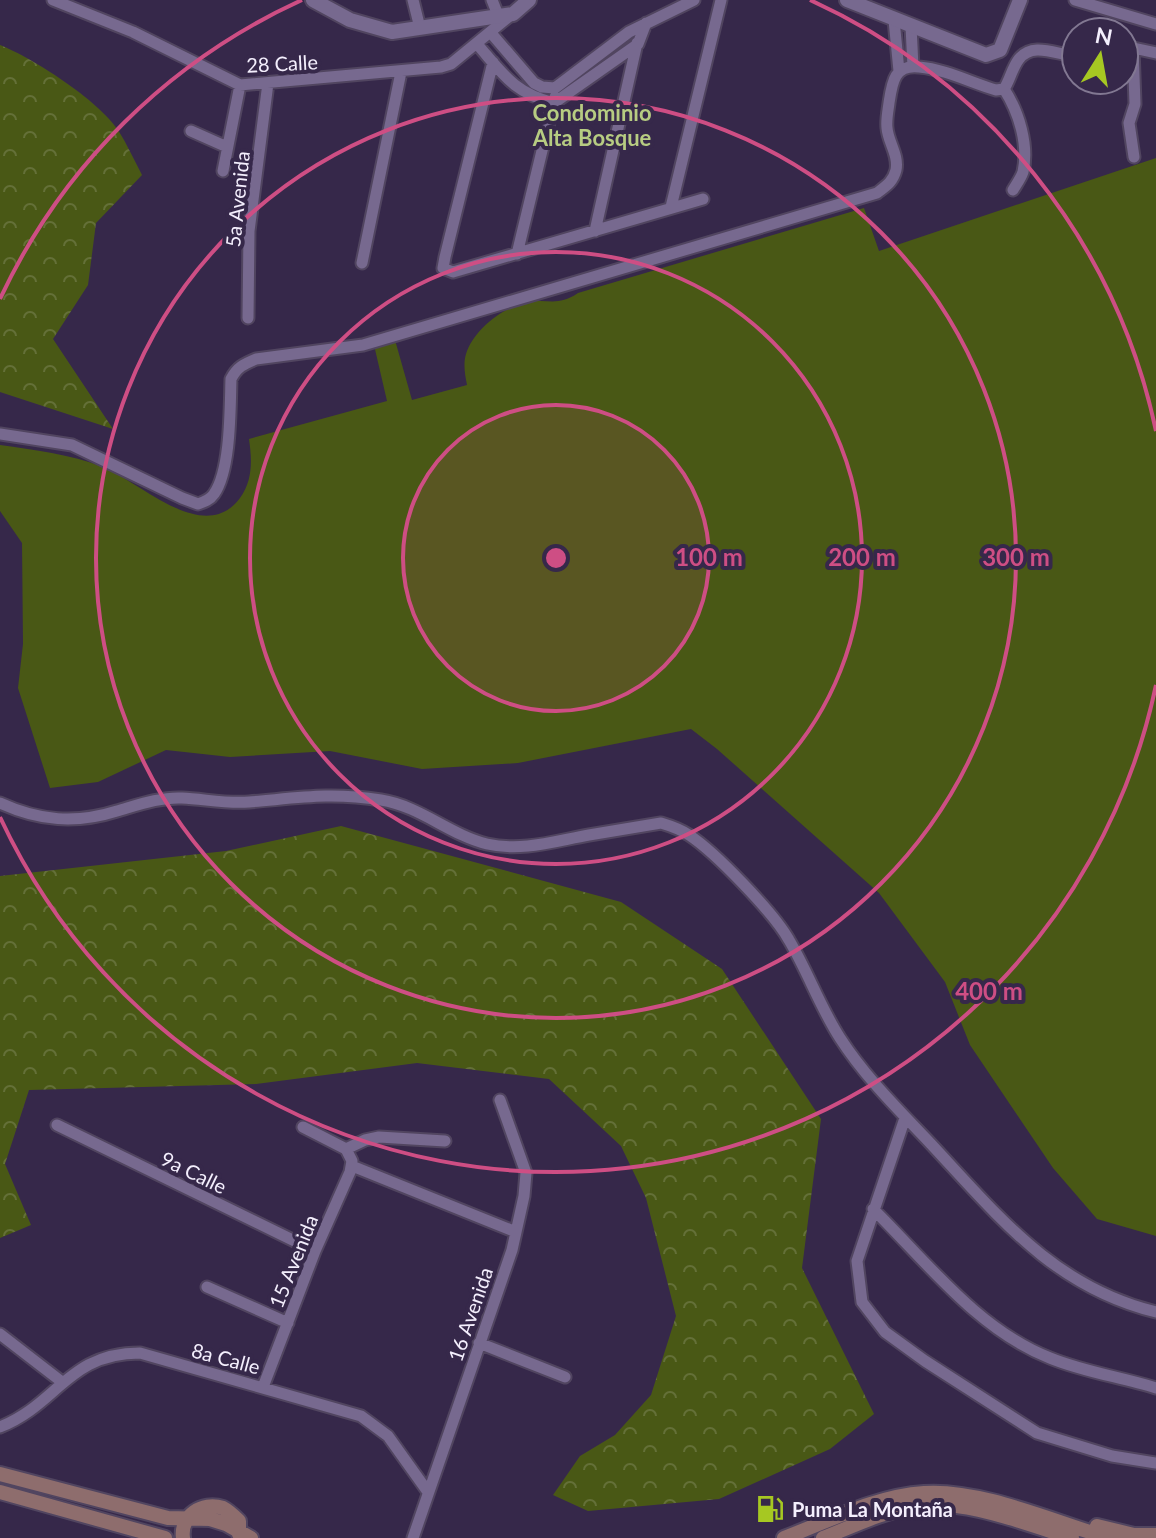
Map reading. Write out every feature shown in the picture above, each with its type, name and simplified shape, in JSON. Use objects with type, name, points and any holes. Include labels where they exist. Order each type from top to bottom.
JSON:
[{"type":"main road","points":[[0,1474],[185,1520]]},
{"type":"main road","points":[[0,1492],[165,1538]]},
{"type":"main road","points":[[784,1538],[866,1514],[923,1493],[952,1494],[1109,1538]]},
{"type":"main road","points":[[895,1504],[959,1506],[1072,1538]]},
{"type":"main road","points":[[183,1538],[185,1520],[199,1508],[212,1506],[226,1509],[239,1521],[243,1536]]},
{"type":"main road","points":[[823,1538],[841,1534],[866,1514]]},
{"type":"main road","points":[[1038,1516],[1058,1514],[1106,1529],[1134,1535],[1156,1535]]},
{"type":"street","name":"28 Calle","points":[[53,0],[133,32],[240,85],[441,67],[451,64],[491,33],[506,14]]},
{"type":"street","points":[[313,0],[350,20],[392,32],[506,14],[529,0]]},
{"type":"street","points":[[413,0],[420,28]]},
{"type":"street","points":[[492,0],[506,14]]},
{"type":"street","points":[[491,33],[534,83],[555,88],[629,32],[694,0]]},
{"type":"street","points":[[671,207],[721,0]]},
{"type":"street","points":[[847,0],[983,54],[994,54],[1001,48],[1020,0]]},
{"type":"street","points":[[1075,0],[1156,24]]},
{"type":"street","points":[[894,20],[899,71]]},
{"type":"street","points":[[595,231],[638,44],[646,23]]},
{"type":"street","points":[[911,26],[913,67]]},
{"type":"street","points":[[629,32],[638,44]]},
{"type":"street","points":[[477,44],[514,85],[530,97],[554,103],[638,44]]},
{"type":"street","points":[[1004,89],[1017,61],[1026,53],[1036,50],[1060,54]]},
{"type":"street","points":[[493,62],[443,268],[453,272],[703,199]]},
{"type":"street","points":[[0,434],[72,445],[182,498],[198,504],[207,501],[214,496],[219,484],[229,440],[231,379],[243,364],[256,359],[363,345],[877,193],[891,182],[896,168],[887,129],[891,91],[894,77],[899,71],[913,67],[929,69],[996,90],[1004,89]]},
{"type":"street","points":[[362,263],[401,72]]},
{"type":"street","name":"5a Avenida","points":[[248,318],[249,231],[268,83]]},
{"type":"street","points":[[223,171],[240,85]]},
{"type":"street","points":[[517,254],[555,88]]},
{"type":"street","points":[[1004,89],[1019,119],[1023,145],[1023,173],[1013,190]]},
{"type":"street","points":[[1134,96],[1135,104],[1129,123],[1134,157]]},
{"type":"street","points":[[191,131],[227,147]]},
{"type":"street","points":[[0,803],[37,817],[79,820],[104,816],[155,800],[179,797],[248,802],[335,794],[411,808],[484,843],[508,848],[536,846],[661,823],[680,829],[692,836],[753,894],[788,938],[839,1038],[866,1074],[1022,1240],[1070,1277],[1116,1301],[1156,1312]]},
{"type":"street","name":"16 Avenida","points":[[413,1538],[516,1232],[525,1190],[526,1173],[500,1100]]},
{"type":"street","points":[[905,1118],[857,1261],[862,1302],[885,1332],[1037,1433],[1112,1456],[1156,1463]]},
{"type":"street","name":"9a Calle","points":[[57,1125],[315,1251]]},
{"type":"street","points":[[303,1127],[346,1149],[352,1166],[516,1232]]},
{"type":"street","points":[[346,1149],[371,1137],[445,1141]]},
{"type":"street","name":"15 Avenida","points":[[263,1387],[315,1251],[352,1166]]},
{"type":"street","points":[[873,1209],[960,1296],[999,1330],[1048,1358],[1156,1388]]},
{"type":"street","points":[[207,1287],[288,1323]]},
{"type":"street","points":[[0,1334],[62,1382]]},
{"type":"street","points":[[479,1343],[565,1377]]},
{"type":"street","name":"8a Calle","points":[[0,1427],[31,1411],[82,1366],[126,1353],[140,1353],[361,1416],[375,1424],[401,1451],[428,1492]]},
{"type":"green space","points":[[0,45],[47,70],[96,106],[118,130],[142,175],[96,223],[88,285],[53,339],[113,429],[0,392]]},
{"type":"green space","points":[[1156,158],[1156,1236],[1097,1219],[1053,1168],[970,1045],[945,982],[879,893],[691,729],[518,763],[422,769],[330,751],[230,757],[166,750],[98,782],[50,788],[18,688],[23,644],[22,543],[0,511],[0,445],[52,453],[103,467],[173,506],[191,514],[209,516],[225,511],[244,491],[250,470],[249,439],[387,401],[374,345],[395,340],[412,400],[467,385],[465,362],[470,345],[489,322],[516,306],[533,301],[564,300],[578,293],[864,208],[879,251]]},
{"type":"green space","points":[[341,826],[621,902],[722,969],[821,1119],[802,1268],[874,1414],[830,1449],[719,1499],[588,1511],[553,1495],[580,1456],[615,1435],[651,1395],[676,1316],[646,1198],[621,1146],[549,1079],[417,1063],[256,1084],[29,1090],[5,1164],[31,1225],[0,1238],[0,876],[226,851]]},
{"type":"place","name":"Puma La Montaña","points":[[770,1509]]},
{"type":"district","name":"Condominio Alta Bosque","points":[[592,124]]}]
